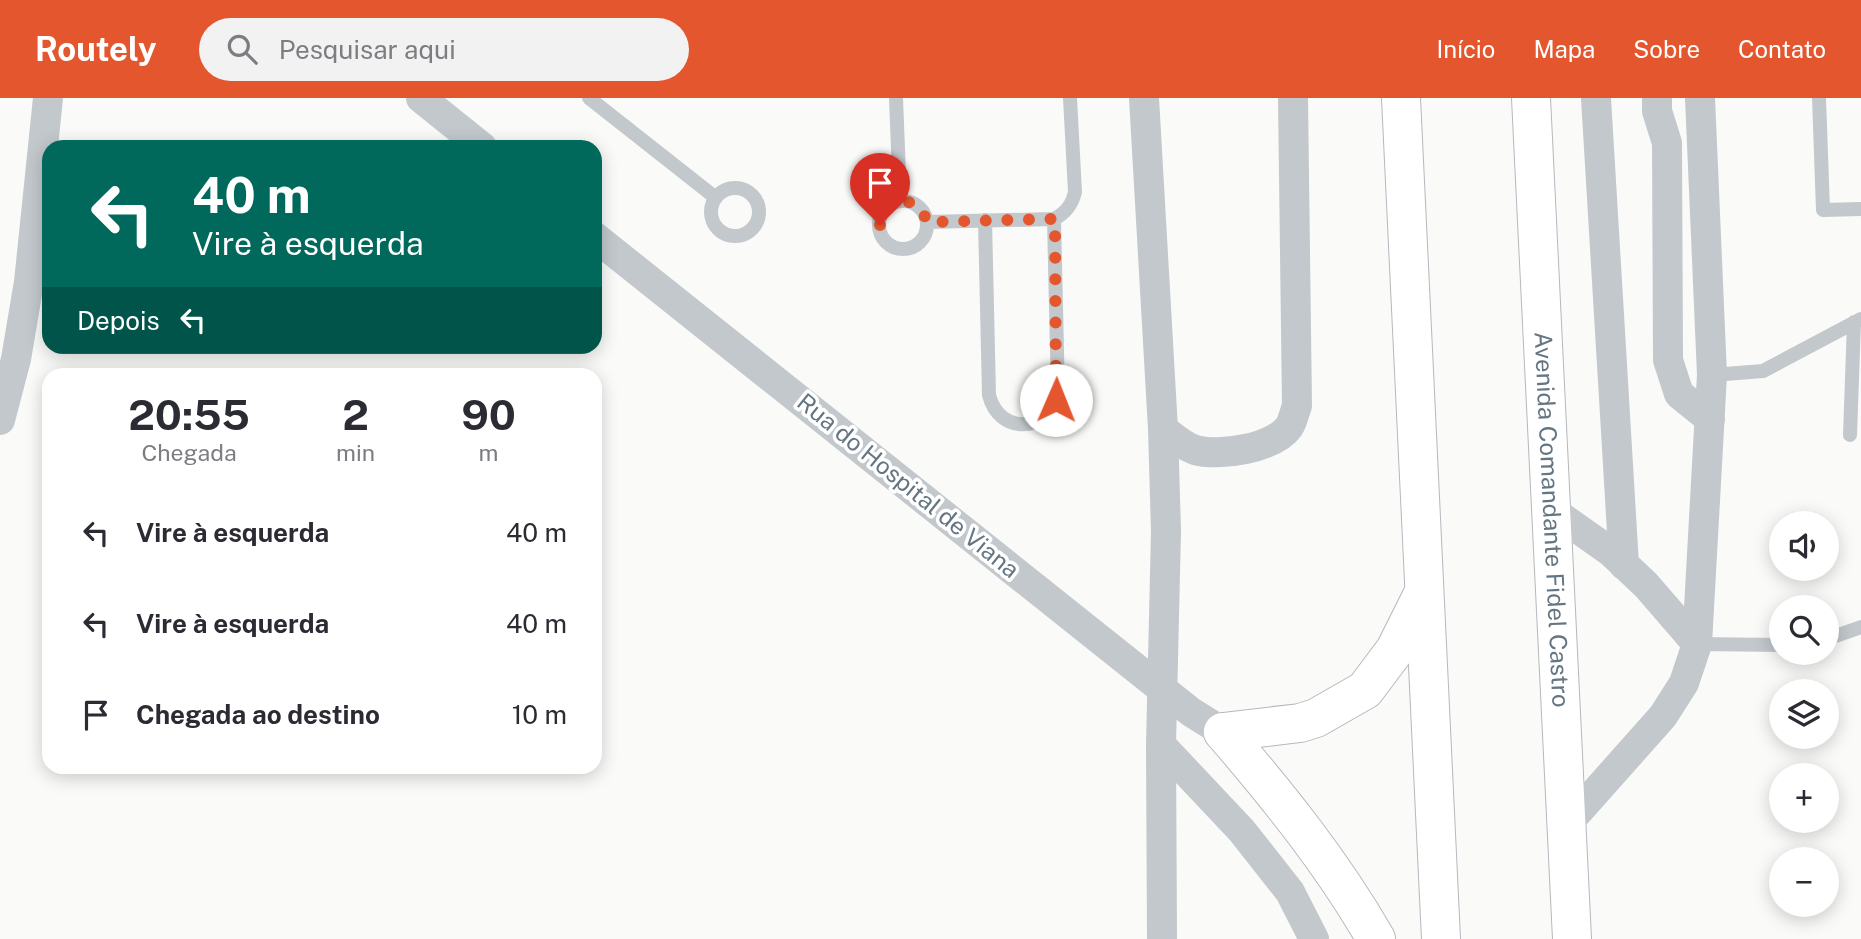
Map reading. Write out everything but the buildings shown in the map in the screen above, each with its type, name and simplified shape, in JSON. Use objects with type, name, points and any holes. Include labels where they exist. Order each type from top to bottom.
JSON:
[{"type":"highway","points":[[1401,98],[1441,939]]},
{"type":"highway","name":"Avenida Comandante Fidel Castro","points":[[1531,98],[1572,939]]},
{"type":"highway","points":[[1223,732],[1300,723],[1316,718],[1365,691],[1395,650],[1425,589]]},
{"type":"highway","points":[[1223,732],[1293,815],[1343,883],[1376,939]]},
{"type":"street","points":[[44,140],[48,98]]},
{"type":"street","points":[[421,98],[473,140]]},
{"type":"street","points":[[1144,98],[1163,429],[1166,531],[1161,745],[1161,939]]},
{"type":"street","points":[[1163,429],[1192,449],[1204,452],[1256,447],[1280,435],[1290,426],[1297,406],[1293,98]]},
{"type":"street","points":[[1596,98],[1624,565]]},
{"type":"street","points":[[1657,98],[1657,111],[1667,142],[1668,360],[1679,394],[1710,419]]},
{"type":"street","points":[[1567,824],[1663,716],[1684,683],[1697,644],[1712,375],[1700,98]]},
{"type":"street","points":[[0,420],[16,359],[30,282],[42,159]]},
{"type":"street","name":"Rua do Hospital de Viana","points":[[602,243],[1191,712],[1223,732]]},
{"type":"street","points":[[1550,509],[1611,552],[1697,644]]},
{"type":"street","points":[[1161,745],[1242,831],[1290,892],[1314,939]]},
{"type":"lane","points":[[589,98],[716,198]]},
{"type":"lane","points":[[896,98],[901,201]]},
{"type":"lane","points":[[927,222],[1055,219],[1067,210],[1075,192],[1070,98]]},
{"type":"lane","points":[[1819,98],[1823,210],[1861,209]]},
{"type":"lane","points":[[901,201],[918,206],[927,222],[924,236],[915,245],[904,248],[892,246],[881,233],[880,221],[890,205],[901,201]]},
{"type":"lane","points":[[985,220],[989,395],[996,411],[1004,418],[1026,424],[1047,415],[1058,395],[1055,219]]},
{"type":"lane","points":[[1712,375],[1763,371],[1858,321],[1857,381],[1850,435]]},
{"type":"lane","points":[[1839,635],[1861,627]]},
{"type":"lane","points":[[1697,644],[1769,645]]},
{"type":"route","points":[[880,225],[885,210],[901,201],[918,206],[927,222],[1055,219],[1056,400]]}]
